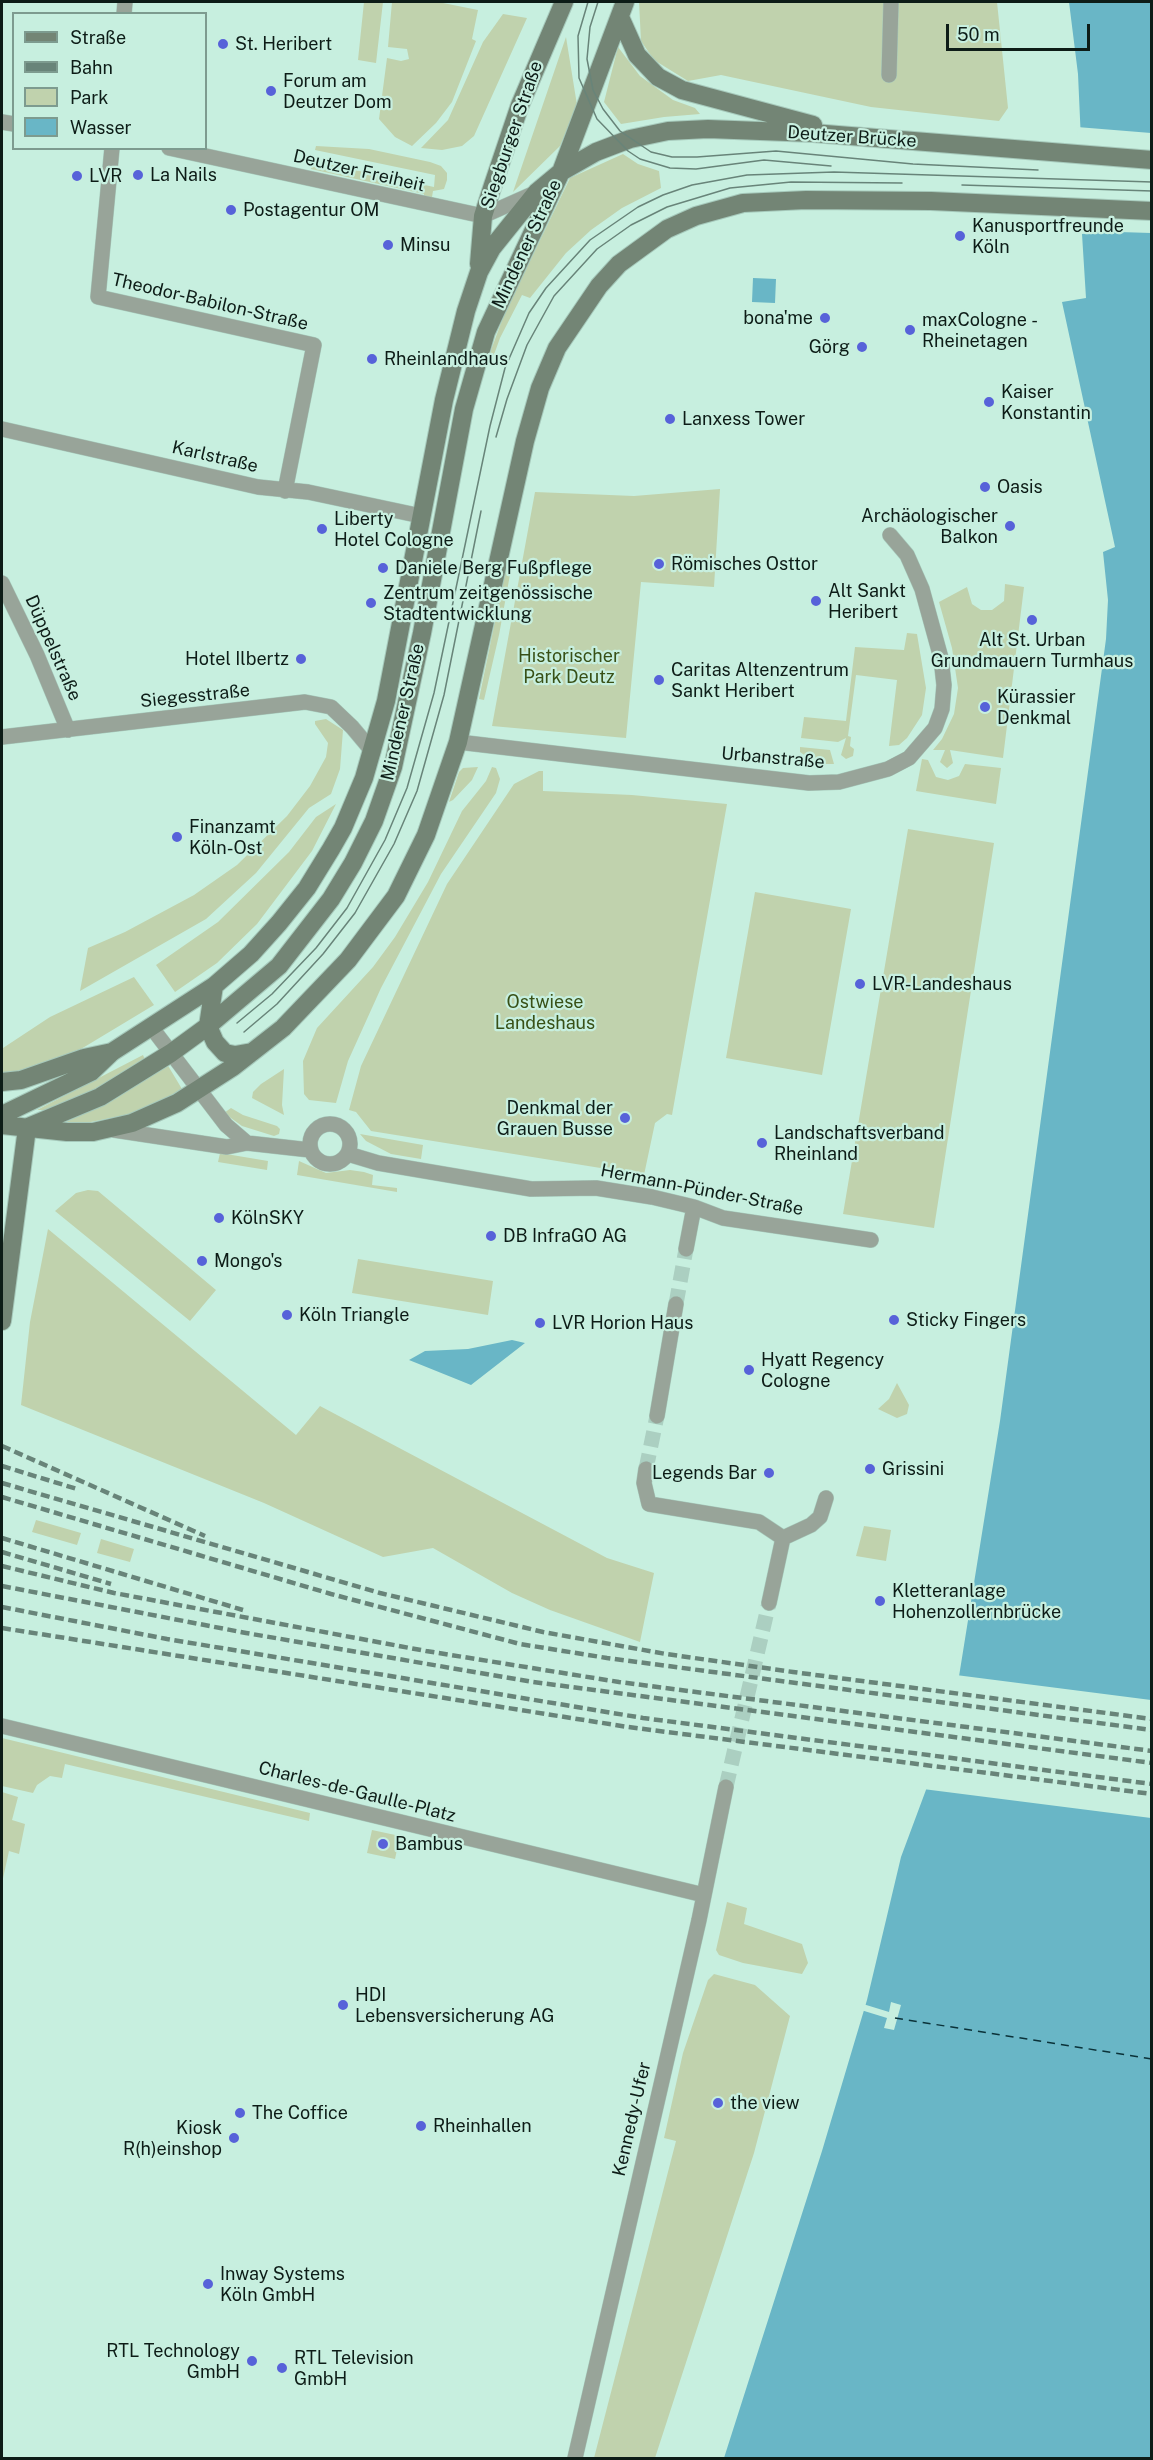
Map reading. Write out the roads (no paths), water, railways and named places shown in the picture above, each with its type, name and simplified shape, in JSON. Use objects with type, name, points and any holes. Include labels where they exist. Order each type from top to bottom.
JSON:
[{"type":"main road","name":"Siegburger Straße","points":[[479,272],[483,216],[520,105],[564,2]]},
{"type":"main road","points":[[622,9],[637,55],[658,77],[682,90],[858,137]]},
{"type":"main road","points":[[561,172],[622,9]]},
{"type":"main road","name":"Deutzer Brücke","points":[[561,172],[618,143],[668,131],[753,130],[1152,159]]},
{"type":"main road","name":"Mindener Straße","points":[[112,1052],[214,986],[251,954],[307,888],[343,828],[373,752],[391,680],[444,400],[466,311],[479,272],[506,229],[537,192],[561,172]]},
{"type":"main road","name":"Mindener Straße","points":[[27,1128],[100,1097],[171,1053],[208,1026],[279,966],[331,899],[374,821],[393,767],[422,633],[464,409],[486,332],[561,172]]},
{"type":"main road","name":"Mindener Straße","points":[[3,1113],[27,1128],[67,1132],[111,1129],[150,1116],[201,1089],[254,1052],[283,1028],[348,960],[396,896],[426,835],[458,742],[525,441],[540,388],[557,348],[599,286],[619,264],[643,246],[696,216],[743,203],[874,200],[995,202],[1152,211]]},
{"type":"main road","points":[[214,986],[208,1026],[215,1042],[225,1053],[235,1055],[254,1052]]},
{"type":"main road","points":[[2,1082],[21,1080],[84,1058],[112,1052]]},
{"type":"main road","points":[[3,1113],[91,1072],[112,1052]]},
{"type":"main road","points":[[2,1321],[27,1128]]},
{"type":"street","points":[[889,75],[891,2]]},
{"type":"street","name":"Theodor-Babilon-Straße","points":[[112,150],[98,297],[314,345],[285,490]]},
{"type":"street","name":"Deutzer Freiheit","points":[[178,150],[483,216]]},
{"type":"street","points":[[483,216],[537,192]]},
{"type":"street","name":"Karlstraße","points":[[2,429],[258,487],[308,492],[421,516]]},
{"type":"street","name":"Urbanstraße","points":[[458,742],[809,783],[839,782],[888,769],[909,758],[935,728],[942,709],[944,685],[941,658],[922,589],[907,555],[890,535]]},
{"type":"street","name":"Düppelstraße","points":[[2,583],[37,655],[68,730]]},
{"type":"street","name":"Siegesstraße","points":[[2,737],[304,702],[331,707],[373,752]]},
{"type":"street","points":[[152,1028],[201,1089],[226,1125],[247,1143]]},
{"type":"street","points":[[330,1124],[346,1132],[351,1143],[348,1154],[338,1163],[324,1164],[318,1161],[310,1150],[309,1143],[314,1131],[330,1124]]},
{"type":"street","points":[[111,1129],[227,1148],[247,1143],[310,1150]]},
{"type":"street","name":"Hermann-Pünder-Straße","points":[[348,1154],[378,1163],[531,1189],[596,1188],[694,1207],[723,1218],[871,1240]]},
{"type":"street","points":[[686,1249],[694,1207]]},
{"type":"street","points":[[657,1416],[676,1304]]},
{"type":"street","points":[[646,1469],[644,1483],[649,1504],[759,1522],[783,1538]]},
{"type":"street","points":[[783,1538],[811,1525],[820,1517],[826,1498]]},
{"type":"street","points":[[769,1603],[783,1538]]},
{"type":"street","name":"Charles-de-Gaulle-Platz","points":[[2,1726],[704,1895]]},
{"type":"street","name":"Kennedy-Ufer","points":[[575,2458],[704,1895],[726,1787]]},
{"type":"water","points":[[1069,2],[1151,2],[1151,2458],[724,2458],[822,2151],[867,2000],[901,1857],[952,1720],[1000,1421],[1106,639],[1108,600],[1103,552],[1115,547],[1062,302],[1086,298],[1082,234],[1090,233],[1092,163],[1082,163],[1078,74]]},
{"type":"water","points":[[753,278],[776,279],[775,303],[752,302]]},
{"type":"water","points":[[512,1340],[525,1343],[471,1385],[409,1360],[425,1351],[468,1349]]},
{"type":"tunnel","points":[[676,1304],[686,1249]]},
{"type":"tunnel","points":[[646,1469],[657,1416]]},
{"type":"tunnel","points":[[726,1787],[769,1603]]},
{"type":"tram line","points":[[588,2],[578,36],[579,78],[597,119],[628,151],[640,159],[670,168],[696,169],[764,160],[831,166]]},
{"type":"tram line","points":[[598,2],[590,27],[587,59],[593,90],[603,109],[620,131],[651,152],[672,157],[697,157],[776,151],[913,164],[1038,170]]},
{"type":"tram line","points":[[237,1023],[272,994],[316,948],[347,908],[385,840],[407,788],[434,693],[490,426],[505,368],[529,313],[546,288],[590,240],[638,207],[663,195],[692,185],[747,175],[834,172],[1152,182]]},
{"type":"tram line","points":[[496,437],[527,345],[554,296],[597,249],[631,225],[667,207],[730,188],[791,182],[902,183]]},
{"type":"tram line","points":[[962,185],[1152,191]]},
{"type":"tram line","points":[[244,1032],[277,1004],[323,954],[355,913],[394,844],[417,791],[444,695],[481,511]]},
{"type":"railway","points":[[2,1446],[205,1536]]},
{"type":"railway","points":[[2,1466],[77,1489]]},
{"type":"railway","points":[[2,1483],[380,1593],[543,1632],[666,1654],[1152,1719]]},
{"type":"railway","points":[[2,1497],[331,1594],[520,1644],[607,1658],[1152,1730]]},
{"type":"railway","points":[[2,1538],[243,1610]]},
{"type":"railway","points":[[2,1552],[111,1584]]},
{"type":"railway","points":[[2,1566],[114,1593],[426,1651],[619,1682],[1152,1751]]},
{"type":"railway","points":[[2,1586],[246,1633],[533,1682],[1152,1763]]},
{"type":"railway","points":[[2,1607],[167,1639],[643,1718],[1152,1784]]},
{"type":"railway","points":[[2,1628],[628,1727],[1152,1794]]},
{"type":"place","name":"St. Heribert","points":[[223,44]]},
{"type":"place","name":"Forum am Deutzer Dom","points":[[271,91]]},
{"type":"place","name":"La Nails","points":[[138,175]]},
{"type":"place","name":"LVR","points":[[77,176]]},
{"type":"place","name":"Postagentur OM","points":[[231,210]]},
{"type":"place","name":"Kanusportfreunde Köln","points":[[960,236]]},
{"type":"place","name":"Minsu","points":[[388,245]]},
{"type":"place","name":"bona'me","points":[[825,318]]},
{"type":"place","name":"maxCologne - Rheinetagen","points":[[910,330]]},
{"type":"place","name":"Görg","points":[[862,347]]},
{"type":"place","name":"Rheinlandhaus","points":[[372,359]]},
{"type":"place","name":"Kaiser Konstantin","points":[[989,402]]},
{"type":"place","name":"Lanxess Tower","points":[[670,419]]},
{"type":"place","name":"Oasis","points":[[985,487]]},
{"type":"place","name":"Archäologischer Balkon","points":[[1010,526]]},
{"type":"place","name":"Liberty Hotel Cologne","points":[[322,529]]},
{"type":"place","name":"Römisches Osttor","points":[[659,564]]},
{"type":"place","name":"Daniele Berg Fußpflege","points":[[383,568]]},
{"type":"place","name":"Alt Sankt Heribert","points":[[816,601]]},
{"type":"place","name":"Zentrum zeitgenössische Stadtentwicklung","points":[[371,603]]},
{"type":"place","name":"Alt St. Urban Grundmauern Turmhaus","points":[[1032,620]]},
{"type":"place","name":"Hotel Ilbertz","points":[[301,659]]},
{"type":"place","name":"Caritas Altenzentrum Sankt Heribert","points":[[659,680]]},
{"type":"place","name":"Kürassier Denkmal","points":[[985,707]]},
{"type":"place","name":"Finanzamt Köln-Ost","points":[[177,837]]},
{"type":"place","name":"LVR-Landeshaus","points":[[860,984]]},
{"type":"place","name":"Denkmal der Grauen Busse","points":[[625,1118]]},
{"type":"place","name":"Landschaftsverband Rheinland","points":[[762,1143]]},
{"type":"place","name":"KölnSKY","points":[[219,1218]]},
{"type":"place","name":"DB InfraGO AG","points":[[491,1236]]},
{"type":"place","name":"Mongo's","points":[[202,1261]]},
{"type":"place","name":"Köln Triangle","points":[[287,1315]]},
{"type":"place","name":"Sticky Fingers","points":[[894,1320]]},
{"type":"place","name":"LVR Horion Haus","points":[[540,1323]]},
{"type":"place","name":"Hyatt Regency Cologne","points":[[749,1370]]},
{"type":"place","name":"Grissini","points":[[870,1469]]},
{"type":"place","name":"Legends Bar","points":[[769,1473]]},
{"type":"place","name":"Kletteranlage Hohenzollernbrücke","points":[[880,1601]]},
{"type":"place","name":"Bambus","points":[[383,1844]]},
{"type":"place","name":"HDI Lebensversicherung AG","points":[[343,2005]]},
{"type":"place","name":"the view","points":[[718,2103]]},
{"type":"place","name":"The Coffice","points":[[240,2113]]},
{"type":"place","name":"Rheinhallen","points":[[421,2126]]},
{"type":"place","name":"Kiosk R(h)einshop","points":[[234,2138]]},
{"type":"place","name":"Inway Systems Köln GmbH","points":[[208,2284]]},
{"type":"place","name":"RTL Technology GmbH","points":[[252,2361]]},
{"type":"place","name":"RTL Television GmbH","points":[[282,2368]]},
{"type":"park label","name":"Historischer Park Deutz","points":[[569,666]]},
{"type":"park label","name":"Ostwiese Landeshaus","points":[[545,1012]]}]
